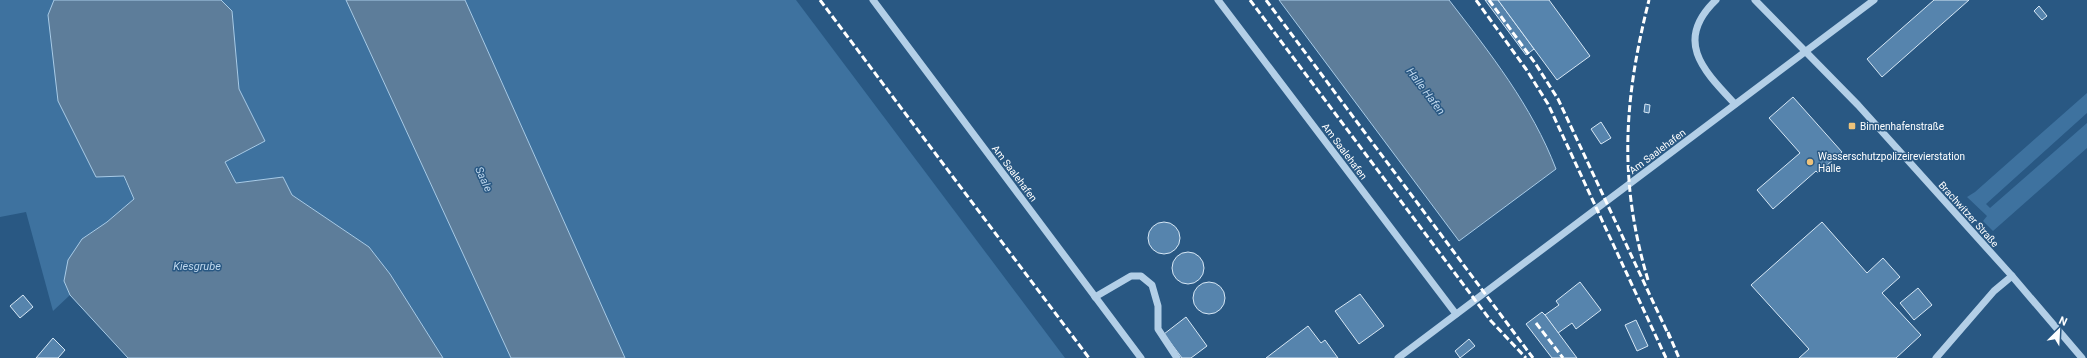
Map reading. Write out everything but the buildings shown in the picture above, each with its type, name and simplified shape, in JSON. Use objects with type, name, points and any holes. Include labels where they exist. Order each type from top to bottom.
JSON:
[{"type":"street","name":"Am Saalehafen","points":[[873,0],[1141,358]]},
{"type":"street","name":"Am Saalehafen","points":[[1218,0],[1456,314]]},
{"type":"street","points":[[1716,0],[1707,8],[1700,19],[1696,31],[1697,57],[1710,77],[1735,104],[1874,0]]},
{"type":"street","name":"Brachwitzer Straße","points":[[1755,0],[1858,105],[2012,276],[2082,358]]},
{"type":"street","name":"Am Saalehafen","points":[[1398,358],[1735,104]]},
{"type":"street","points":[[1095,298],[1131,276],[1141,276],[1152,285],[1158,306],[1158,329],[1177,358]]},
{"type":"street","points":[[1936,358],[1994,291],[2012,276]]},
{"type":"shaded area","points":[[0,0],[54,0],[48,15],[134,199],[107,222],[82,239],[64,281],[70,295],[53,311],[26,212],[0,217]]},
{"type":"shaded area","points":[[221,0],[346,0],[511,358],[443,358],[390,274],[369,247],[292,195],[283,177],[236,183],[225,162],[265,141],[239,89],[232,11]]},
{"type":"shaded area","points":[[465,0],[796,0],[1065,358],[625,358]]},
{"type":"shaded area","points":[[2087,93],[2087,113],[1986,204],[1990,208],[2087,123],[2087,148],[1993,231],[1983,221],[1987,216],[1967,197],[1975,192]]},
{"type":"water","name":"Kiesgrube","points":[[54,0],[221,0],[232,11],[239,89],[265,141],[225,162],[236,183],[283,177],[292,195],[369,247],[390,274],[443,358],[128,358],[70,295],[64,281],[68,260],[82,239],[107,222],[134,199],[124,176],[96,177],[58,101],[48,15]]},
{"type":"water","name":"Saale","points":[[346,0],[465,0],[625,358],[511,358]]},
{"type":"water","name":"Halle Hafen","points":[[1279,0],[1449,0],[1495,60],[1509,81],[1535,123],[1556,169],[1459,241]]},
{"type":"railway","points":[[820,0],[1089,358]]},
{"type":"railway","points":[[1250,0],[1491,321],[1526,358]]},
{"type":"railway","points":[[1266,0],[1533,358]]},
{"type":"railway","points":[[1476,0],[1526,69],[1548,104],[1666,358]]},
{"type":"railway","points":[[1489,0],[1535,63],[1558,99],[1670,338]]},
{"type":"railway","points":[[1648,280],[1638,243],[1632,208],[1628,140],[1634,71],[1649,0]]},
{"type":"railway","points":[[1536,323],[1563,358]]},
{"type":"railway","points":[[1668,332],[1679,358]]},
{"type":"place","name":"Binnenhafenstraße","points":[[1852,126]]},
{"type":"place","name":"Wasserschutzpolizeirevierstation Halle","points":[[1810,162]]}]
